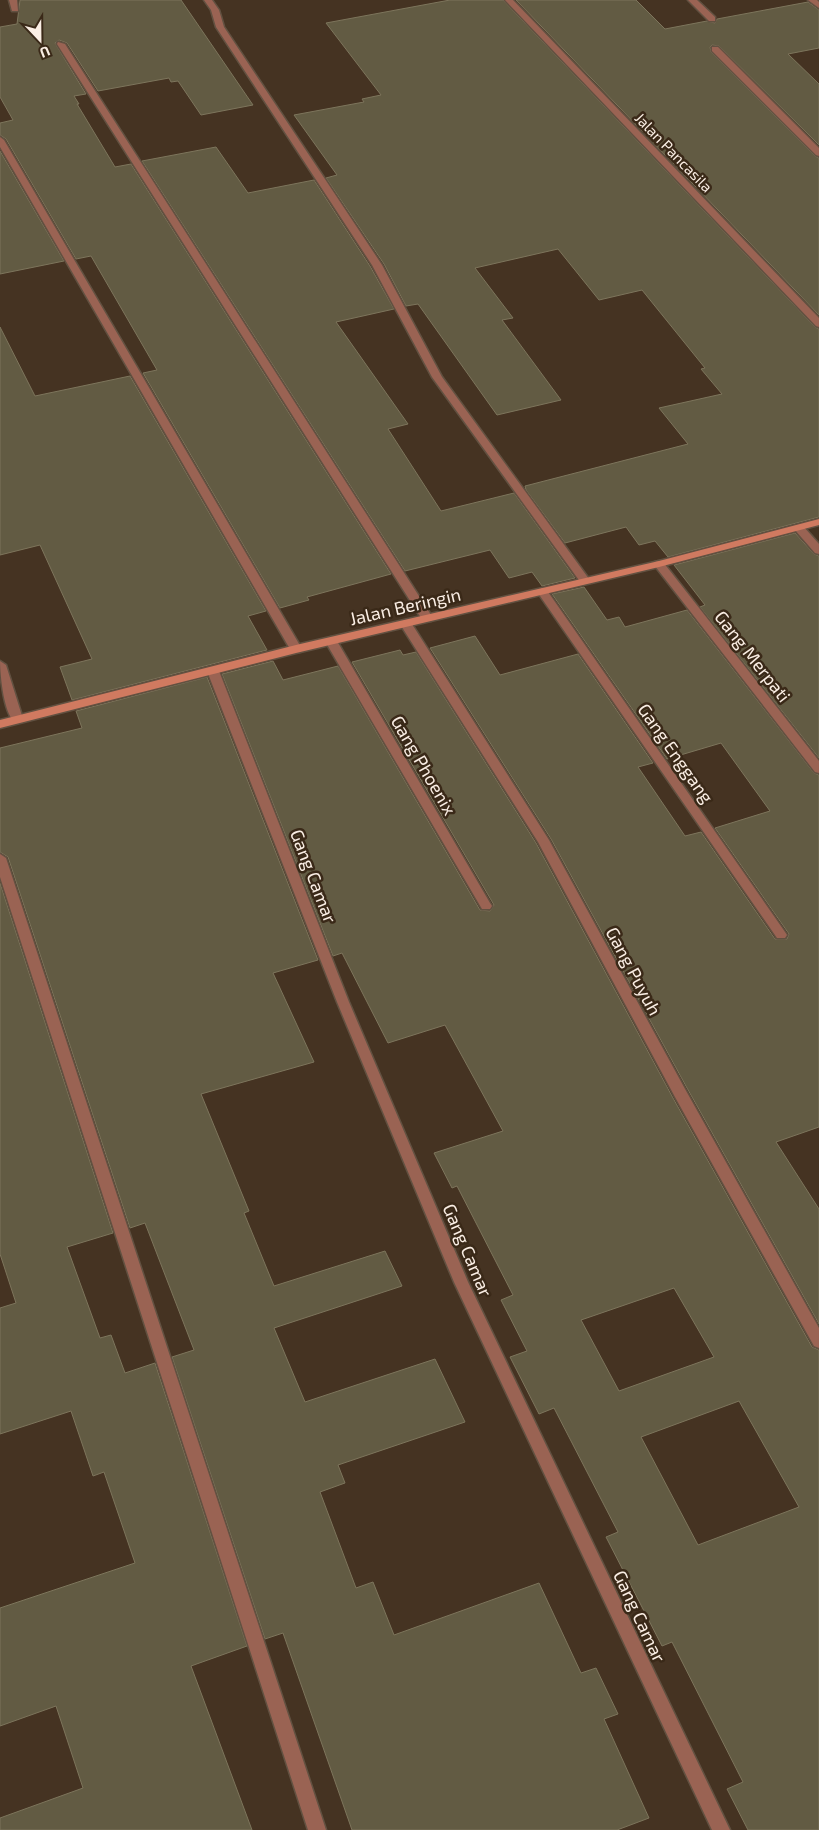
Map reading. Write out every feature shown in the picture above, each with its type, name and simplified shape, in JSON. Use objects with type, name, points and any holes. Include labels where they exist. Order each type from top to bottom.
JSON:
[{"type":"street","points":[[13,0],[15,9]]},
{"type":"street","points":[[208,0],[215,10],[220,26],[377,265],[437,377],[585,581]]},
{"type":"street","name":"Jalan Pancasila","points":[[508,0],[819,324]]},
{"type":"street","points":[[692,0],[712,19]]},
{"type":"street","points":[[812,0],[819,6]]},
{"type":"street","points":[[60,44],[427,618]]},
{"type":"street","points":[[715,49],[819,153]]},
{"type":"street","points":[[0,140],[296,649]]},
{"type":"street","name":"Jalan Beringin","points":[[0,724],[296,649],[659,564],[819,522]]},
{"type":"street","points":[[799,528],[819,552]]},
{"type":"street","name":"Gang Merpati","points":[[659,564],[819,769]]},
{"type":"street","name":"Gang Enggang","points":[[542,591],[781,935]]},
{"type":"street","name":"Gang Puyuh","points":[[406,624],[543,840],[680,1093],[819,1342]]},
{"type":"street","name":"Gang Phoenix","points":[[331,641],[486,906]]},
{"type":"street","points":[[0,665],[17,719]]},
{"type":"street","name":"Gang Camar","points":[[213,671],[343,1002],[461,1282],[721,1830]]},
{"type":"street","points":[[0,858],[317,1830]]},
{"type":"building","points":[[20,0],[181,0],[253,105],[201,115],[178,81],[171,82],[169,78],[98,91],[67,43],[59,40],[55,43],[86,94],[74,96],[79,104],[77,104],[115,167],[131,164],[391,574],[307,597],[309,600],[280,608],[143,373],[157,370],[91,256],[76,259],[6,139],[0,135],[0,123],[13,120],[0,97],[0,27],[17,24]]},
{"type":"building","points":[[450,0],[503,0],[819,329],[819,517],[668,557],[655,541],[639,545],[626,527],[565,543],[526,490],[525,486],[688,444],[659,408],[722,394],[701,369],[705,368],[642,290],[599,300],[558,249],[475,268],[513,318],[502,320],[561,400],[497,415],[418,304],[406,306],[384,264],[326,178],[337,175],[294,115],[364,102],[362,99],[381,95],[326,23]]},
{"type":"building","points":[[516,0],[636,0],[665,29],[707,21],[715,23],[717,19],[808,2],[819,10],[819,48],[788,54],[819,84],[819,145],[719,46],[712,45],[710,47],[711,52],[819,158],[819,315]]},
{"type":"building","points":[[216,147],[248,193],[314,180],[370,266],[394,309],[336,322],[408,424],[388,429],[441,511],[514,493],[575,578],[542,586],[532,572],[509,578],[490,550],[405,571],[142,161]]},
{"type":"building","points":[[0,151],[64,261],[0,274]]},
{"type":"building","points":[[0,327],[35,396],[130,376],[266,611],[248,616],[267,650],[72,700],[60,667],[92,659],[40,545],[0,555]]},
{"type":"building","points":[[795,533],[814,554],[819,556],[819,758],[700,607],[705,605],[674,565]]},
{"type":"building","points":[[584,587],[607,620],[619,617],[625,627],[687,610],[814,773],[819,775],[819,1127],[776,1142],[819,1209],[819,1324],[551,839],[430,648],[475,636],[500,675],[578,654],[653,763],[638,767],[685,836],[701,832],[775,939],[787,939],[789,934],[715,828],[770,811],[721,743],[667,759],[552,594]]},
{"type":"building","points":[[400,650],[403,655],[416,652],[536,843],[673,1098],[812,1347],[819,1350],[819,1830],[748,1830],[727,1789],[743,1782],[672,1642],[662,1646],[606,1537],[618,1532],[554,1408],[539,1414],[510,1357],[527,1351],[501,1300],[513,1295],[457,1186],[452,1188],[434,1153],[503,1131],[445,1025],[388,1043],[342,953],[333,956],[222,674],[273,661],[283,680],[338,666],[480,910],[490,911],[494,905],[352,662]],"holes":[[[674,1288],[714,1357],[619,1391],[581,1320]],[[739,1401],[799,1507],[698,1545],[641,1437]]]},
{"type":"building","points":[[207,677],[318,960],[273,973],[314,1062],[201,1094],[249,1211],[244,1213],[274,1286],[385,1251],[402,1286],[274,1328],[305,1402],[435,1359],[465,1422],[338,1465],[345,1483],[320,1492],[356,1588],[373,1582],[394,1635],[539,1583],[581,1673],[596,1668],[618,1714],[604,1719],[649,1818],[617,1830],[352,1830],[283,1633],[265,1639],[172,1357],[194,1350],[145,1223],[130,1228],[8,857],[0,852],[0,748],[82,728],[76,711]]},
{"type":"building","points":[[0,883],[113,1233],[67,1247],[100,1338],[111,1335],[125,1373],[155,1363],[247,1646],[191,1666],[252,1830],[0,1830],[0,1818],[83,1788],[56,1706],[0,1726],[0,1608],[135,1563],[104,1472],[93,1476],[71,1411],[0,1434],[0,1308],[16,1303],[0,1254]]}]
